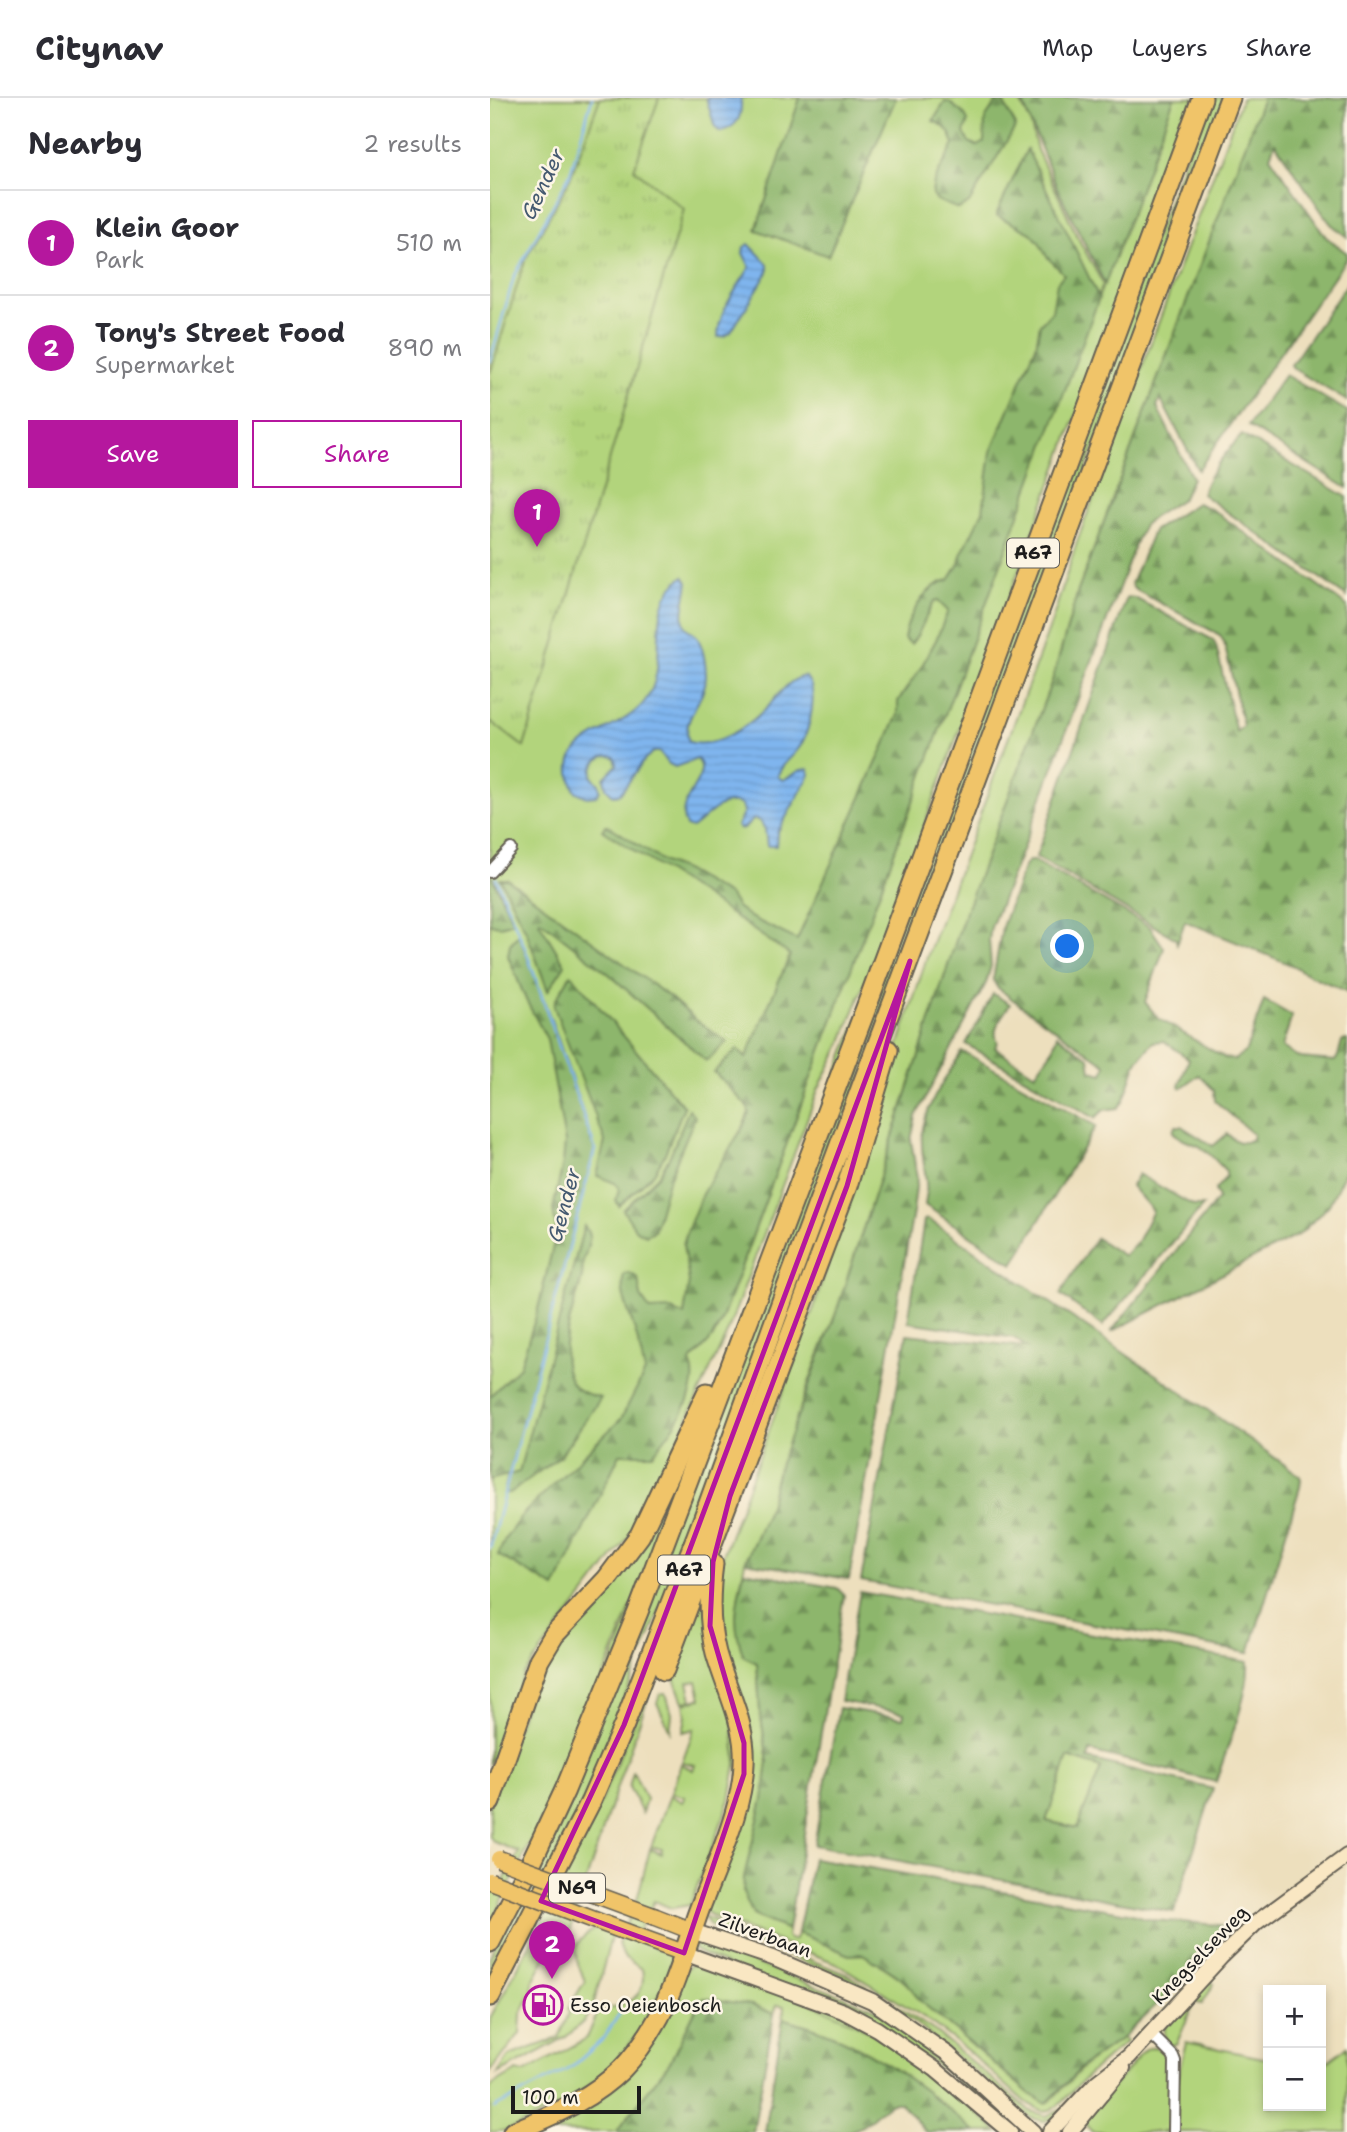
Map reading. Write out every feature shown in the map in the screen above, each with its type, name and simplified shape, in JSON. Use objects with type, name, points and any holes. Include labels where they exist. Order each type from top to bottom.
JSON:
[{"type":"highway","name":"A67","points":[[490,1942],[528,1869],[598,1713],[871,995],[1202,98]]},
{"type":"highway","name":"A67","points":[[490,1996],[591,1801],[624,1725],[703,1520],[1230,98]]},
{"type":"highway","name":"A67","points":[[664,1670],[846,1186],[897,1022],[910,961]]},
{"type":"highway","name":"A67","points":[[490,1802],[519,1720],[526,1691],[543,1651],[560,1628],[617,1567],[640,1535],[711,1385],[748,1318]]},
{"type":"highway","name":"A67","points":[[513,2132],[579,2102],[598,2090],[636,2052],[659,2017],[736,1808],[744,1774],[744,1743],[710,1626],[709,1589],[730,1496]]},
{"type":"main road","name":"Knegselseweg","points":[[1046,2130],[1097,2082],[1129,2057],[1222,1956],[1257,1923],[1347,1856]]},
{"type":"main road","name":"Zilverbaan","points":[[494,1858],[773,1958],[872,2001],[948,2054],[999,2099],[1004,2107],[1046,2130]]},
{"type":"main road","name":"N69","points":[[490,1881],[684,1952]]},
{"type":"main road","points":[[684,1952],[843,2011],[877,2029],[935,2069],[1010,2132]]},
{"type":"main road","name":"Knegselseweg","points":[[1070,2132],[1124,2067],[1129,2057]]},
{"type":"main road","points":[[985,2112],[990,2122],[1001,2132]]},
{"type":"street","points":[[490,872],[511,849]]},
{"type":"street","name":"Knegselseweg","points":[[1151,2034],[1175,2061],[1172,2100],[1174,2132]]},
{"type":"highlighted area","points":[[910,961],[847,1186],[730,1496],[713,1562],[710,1626],[744,1743],[744,1774],[684,1953],[541,1901],[624,1725]]},
{"type":"green space","points":[[490,98],[1018,98],[1030,121],[1037,150],[1078,238],[1103,284],[1079,349],[1174,98],[1194,98],[886,928],[841,1044],[818,1090],[727,1333],[644,1513],[524,1674],[490,1765]],"holes":[[[989,595],[720,1324],[714,1336],[690,1362],[653,1454],[620,1453],[829,1027]]]},
{"type":"green space","points":[[600,98],[659,98],[634,169],[684,209],[524,747],[490,721],[490,374],[525,260],[570,179]]},
{"type":"green space","points":[[800,98],[896,98],[828,256],[756,230]]},
{"type":"green space","points":[[999,98],[1016,126],[969,203],[959,209],[937,200],[933,195],[934,182],[954,144],[946,129],[933,121],[945,102],[949,102],[964,114],[968,121],[964,133],[969,142],[977,146],[984,142],[985,119]]},
{"type":"green space","points":[[1021,98],[1174,98],[1105,284],[1058,190]]},
{"type":"green space","points":[[1208,98],[1224,98],[697,1516],[584,1800],[490,1988],[490,1957],[529,1881]]},
{"type":"green space","points":[[1242,98],[1263,98],[1078,591],[1053,678],[963,919],[836,1313],[776,1477],[768,1510],[745,1562],[738,1598],[757,1663],[760,1711],[768,1762],[753,1915],[788,1930],[789,1939],[794,1940],[798,1933],[850,1955],[863,1954],[886,1968],[908,1985],[918,1999],[1030,2094],[1045,2103],[1087,2063],[1122,2038],[1127,2041],[1060,2104],[1042,2111],[1025,2102],[968,2051],[925,2018],[836,1963],[719,1919],[702,1910],[744,1805],[720,1652],[718,1569],[812,1313],[927,957]]},
{"type":"green space","points":[[1263,98],[1347,98],[1347,237],[1324,215],[1275,143],[1270,156],[1326,237],[1347,253],[1347,258],[1198,470],[1160,398],[1157,407],[1192,478],[1183,498],[1144,525],[1137,539],[1020,856],[991,927],[991,966],[986,983],[916,1116],[911,1140],[917,1178],[913,1212],[849,1579],[745,1562],[768,1510],[779,1466],[836,1313],[963,919],[1053,678],[1078,591]]},
{"type":"green space","points":[[1027,149],[1099,298],[720,1324],[709,1342],[690,1362],[693,1386],[684,1411],[653,1454],[620,1454],[555,1588],[498,1555],[505,1539],[522,1515],[621,1419],[645,1372],[624,1298],[624,1274],[630,1273],[638,1278],[641,1297],[650,1310],[673,1309],[684,1315],[689,1281],[683,1245],[686,1234],[702,1194],[743,1127],[749,1112],[747,1106],[714,1072],[737,1049],[746,1058],[790,955],[602,830],[606,825],[614,829],[664,862],[730,896],[737,907],[750,917],[797,940],[898,715],[898,701],[920,669],[948,611],[938,601],[934,602],[911,644],[904,639],[909,621],[919,603],[933,588],[949,580],[959,564],[983,511],[991,452],[1036,346],[1040,324],[1052,311],[1057,283],[1064,274],[1047,257],[1031,233],[996,215]]},
{"type":"green space","points":[[1347,284],[1347,401],[1291,365]]},
{"type":"green space","points":[[1285,375],[1347,411],[1347,488],[1248,426]]},
{"type":"green space","points":[[1242,435],[1347,497],[1347,597],[1202,494],[1213,470]]},
{"type":"green space","points":[[1197,503],[1213,510],[1347,606],[1347,992],[1294,966],[1185,921],[1177,944],[1176,939],[1036,857],[1127,597],[1135,598],[1213,640],[1236,732],[1243,726],[1224,642],[1220,635],[1134,589],[1131,584],[1153,531]]},
{"type":"green space","points":[[1034,861],[1150,927],[1164,948],[1145,1002],[1158,1018],[1225,1058],[1234,1060],[1246,1051],[1264,1000],[1292,1016],[1282,1047],[1300,1058],[1335,1061],[1342,1041],[1347,1040],[1347,1168],[1329,1205],[1300,1234],[1111,1332],[1218,1199],[1215,1190],[1226,1177],[1226,1171],[1206,1151],[1173,1132],[1175,1126],[1181,1126],[1213,1146],[1227,1134],[1242,1142],[1252,1139],[1253,1134],[1215,1101],[1214,1090],[1199,1075],[1181,1088],[1179,1086],[1189,1059],[1164,1041],[1153,1042],[1137,1062],[1123,1102],[1118,1108],[1104,1110],[1095,1118],[966,1044],[993,994],[1010,1004],[996,1028],[998,1042],[995,1048],[1035,1074],[1053,1049],[1057,1035],[1089,1058],[1091,1071],[1103,1074],[1106,1065],[1012,999],[997,987],[993,980],[1002,927],[1025,864]]},
{"type":"green space","points":[[492,876],[513,922],[498,926],[490,923]]},
{"type":"green space","points":[[500,879],[507,879],[727,1042],[706,1061],[609,974],[540,920],[565,965],[548,991],[526,931]]},
{"type":"green space","points":[[519,934],[595,1149],[509,1475],[519,1472],[584,1226],[589,1235],[589,1243],[570,1318],[565,1364],[576,1388],[601,1398],[560,1456],[510,1493],[504,1493],[508,1475],[490,1480],[490,1396],[520,1366],[537,1313],[554,1242],[556,1228],[553,1209],[565,1142],[547,1039],[526,1000],[508,956],[510,944]]},
{"type":"green space","points":[[571,974],[684,1107],[654,1173],[619,1206],[616,1200],[619,1189],[615,1183],[597,1176],[605,1141],[554,1007]]},
{"type":"green space","points":[[962,1051],[1096,1126],[1013,1264],[925,1205],[922,1143],[924,1123],[932,1102]]},
{"type":"green space","points":[[689,1109],[695,1117],[668,1181],[654,1231],[646,1235],[636,1230],[623,1210],[658,1176],[669,1158]]},
{"type":"green space","points":[[1138,1174],[1194,1206],[1203,1206],[1103,1326],[1060,1294],[1096,1238],[1124,1256],[1137,1242],[1153,1211],[1131,1186]]},
{"type":"green space","points":[[928,1219],[1299,1475],[1300,1487],[1249,1653],[861,1581],[907,1334],[1026,1347],[1014,1338],[908,1322],[924,1220]]},
{"type":"green space","points":[[700,1420],[646,1569],[574,1751],[490,1926],[490,1885],[500,1888],[519,1852],[494,1842],[490,1837],[490,1805],[536,1673],[609,1580]]},
{"type":"green space","points":[[706,1568],[732,1715],[736,1764],[730,1800],[690,1905],[671,1908],[654,1901],[635,1938],[673,1956],[664,1982],[639,2031],[604,2073],[560,2105],[535,2118],[513,2128],[490,2132],[490,2089],[493,2085],[517,2071],[524,2073],[587,2038],[598,2012],[631,2000],[641,1989],[642,1969],[624,1957],[618,1944],[638,1896],[650,1849],[661,1854],[662,1849],[651,1847],[670,1795],[682,1802],[685,1797],[671,1793],[681,1764],[693,1770],[695,1765],[682,1762],[694,1729],[683,1732],[686,1716],[684,1704],[701,1698],[697,1681],[688,1682],[692,1700],[683,1702],[670,1667]]},
{"type":"green space","points":[[744,1571],[837,1588],[844,1595],[788,1930],[753,1915],[743,1892],[768,1762],[760,1711],[757,1663],[744,1657],[737,1634],[737,1604]]},
{"type":"green space","points":[[860,1592],[1248,1662],[1241,1706],[1216,1782],[1090,1751],[1088,1759],[1213,1789],[1174,1912],[814,1845],[839,1708],[903,1718],[904,1713],[840,1701]],"holes":[[[1068,1757],[1101,1768],[1077,1828],[1046,1821]]]},
{"type":"green space","points":[[673,1626],[569,1932],[550,1949],[533,1981],[532,1992],[521,2014],[520,2033],[490,2073],[490,2018],[534,1937],[599,1805]]},
{"type":"green space","points":[[666,1693],[672,1714],[670,1731],[657,1703],[660,1694]]},
{"type":"green space","points":[[1068,1757],[1101,1768],[1078,1828],[1046,1821]]},
{"type":"green space","points":[[633,1772],[646,1799],[642,1813],[629,1787]]},
{"type":"green space","points":[[813,1858],[1128,1913],[1153,1920],[1219,1925],[1224,1928],[1204,1949],[1185,1977],[1122,2038],[1086,2063],[1045,2103],[1030,2094],[918,1999],[909,1985],[894,1974],[863,1954],[850,1955],[798,1933]]},
{"type":"green space","points":[[703,1916],[850,1976],[936,2032],[1030,2111],[1046,2116],[1062,2110],[1058,2117],[1044,2121],[1031,2118],[913,2021],[845,1978],[716,1928]]},
{"type":"green space","points":[[609,1919],[614,1926],[593,2006],[584,2021],[566,2037],[498,2074],[509,2056],[559,2038],[570,2010],[568,2009],[585,1981],[577,1958],[578,1944],[582,1938]]},
{"type":"green space","points":[[698,1941],[875,2009],[914,2033],[1001,2108],[995,2114],[931,2060],[694,1950]]},
{"type":"green space","points":[[699,1963],[800,1999],[858,2025],[932,2074],[998,2132],[975,2132],[941,2103],[888,2065],[850,2043],[783,2018],[784,2006],[777,2005],[774,2014],[752,2005],[698,2005],[670,2062],[616,2132],[529,2132],[588,2101],[689,1966]]},
{"type":"green space","points":[[1207,1978],[1214,1984],[1202,2004],[1194,2002],[1177,2043],[1170,2046],[1165,2036],[1165,2025]]},
{"type":"green space","points":[[704,1998],[752,2005],[774,2014],[753,2132],[616,2132],[670,2062]]},
{"type":"green space","points":[[783,2018],[850,2043],[888,2065],[941,2103],[975,2132],[926,2132],[901,2103],[891,2103],[867,2123],[847,2132],[765,2132]]},
{"type":"green space","points":[[1186,2042],[1263,2058],[1263,2111],[1326,2111],[1326,2062],[1347,2047],[1347,2132],[1176,2132],[1177,2078]]},
{"type":"green space","points":[[1155,2047],[1167,2054],[1172,2066],[1170,2132],[1092,2132],[1083,2122],[1145,2049]]},
{"type":"water","points":[[706,98],[741,98],[740,116],[735,124],[720,132],[715,127]]},
{"type":"water","points":[[749,244],[768,264],[768,272],[731,332],[718,337],[725,309],[750,267],[743,253],[744,247]]},
{"type":"water","points":[[684,576],[688,582],[683,610],[684,621],[686,628],[696,635],[699,641],[706,675],[705,684],[688,725],[689,742],[709,742],[729,736],[756,718],[798,678],[804,676],[812,689],[812,709],[804,738],[781,768],[778,777],[783,780],[801,770],[809,769],[810,775],[777,833],[776,846],[767,846],[765,829],[760,821],[754,819],[739,829],[737,826],[744,812],[742,805],[734,803],[721,805],[692,828],[686,826],[684,807],[700,773],[701,766],[697,759],[675,767],[659,752],[653,752],[620,794],[613,795],[606,788],[604,778],[617,765],[615,757],[605,756],[595,763],[592,772],[592,777],[599,784],[600,791],[596,796],[587,797],[575,791],[570,772],[572,758],[579,747],[634,713],[653,686],[664,603],[671,588]]},
{"type":"waterway","name":"Gender","points":[[490,361],[514,277],[570,174],[592,98]]},
{"type":"waterway","name":"Gender","points":[[490,1548],[595,1149],[525,948],[496,878]]},
{"type":"waterway","points":[[494,2108],[572,2067],[602,2040],[620,2013]]},
{"type":"place","name":"Klein Goor","points":[[537,547]]},
{"type":"place","name":"Tony's Street Food","points":[[552,1979]]},
{"type":"place","name":"Esso Oeienbosch","points":[[543,2005]]}]
